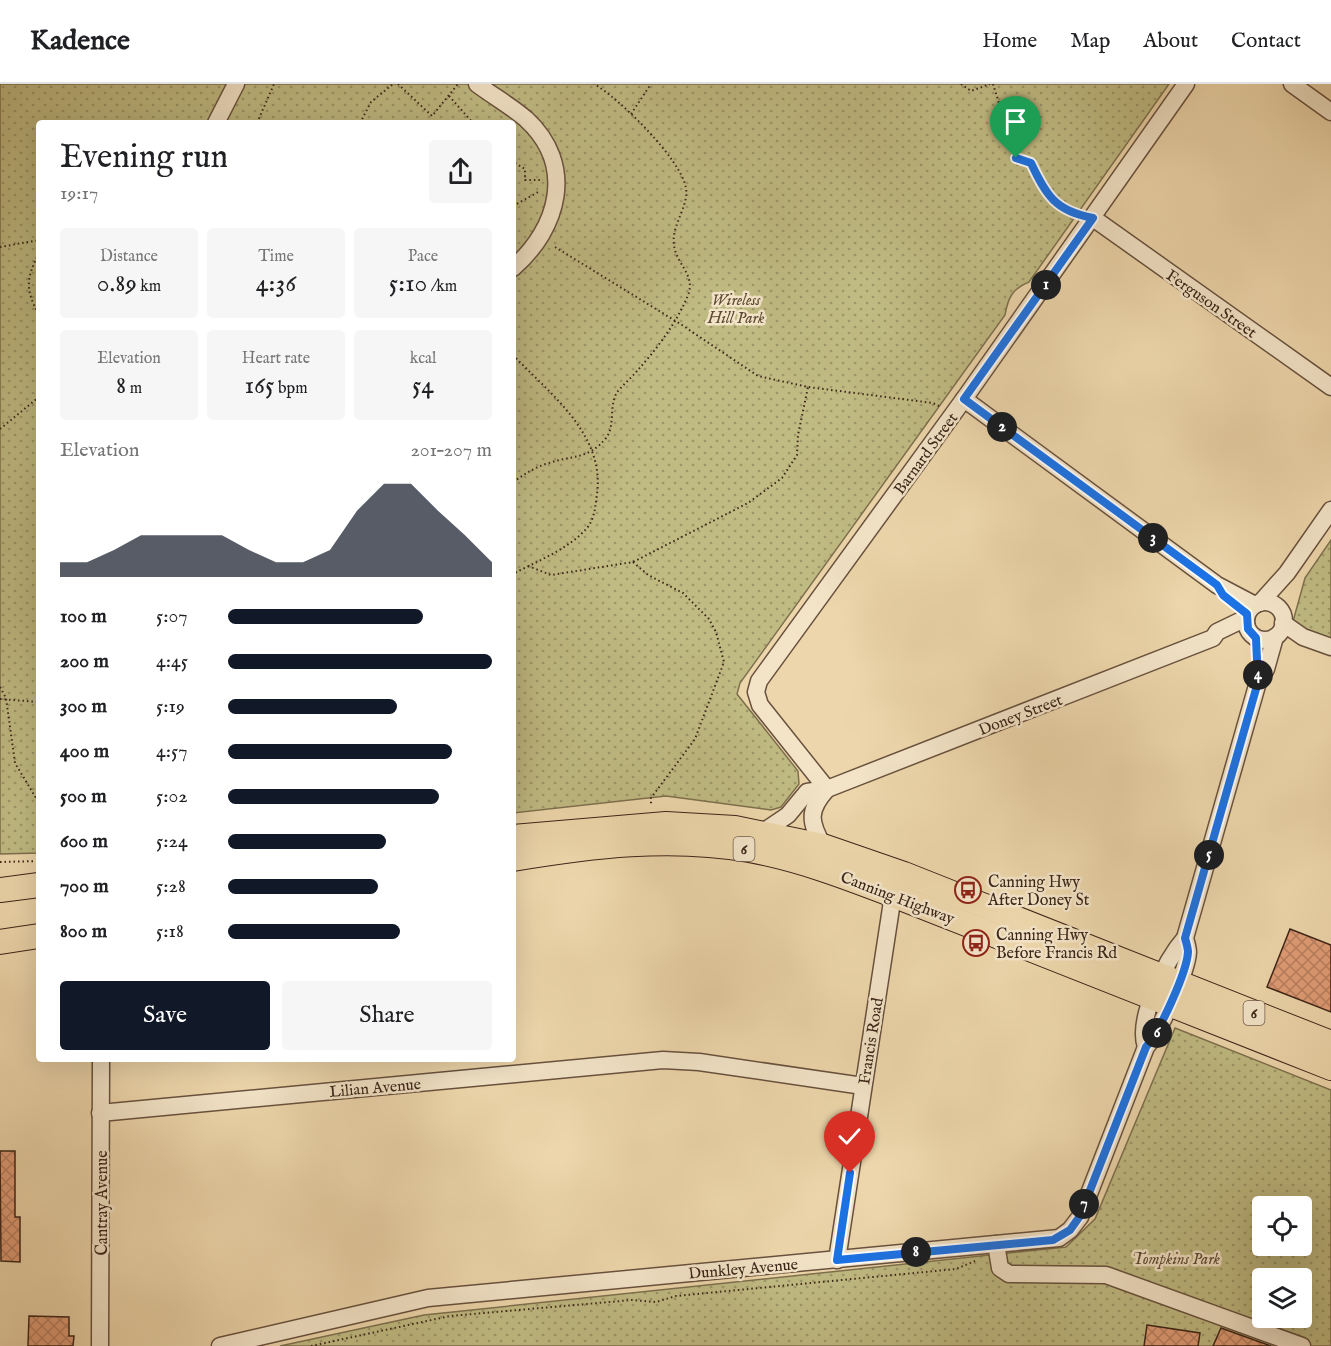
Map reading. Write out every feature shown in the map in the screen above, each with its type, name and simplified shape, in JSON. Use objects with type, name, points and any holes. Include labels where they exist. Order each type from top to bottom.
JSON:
[{"type":"highway","name":"Canning Highway","points":[[516,837],[666,824],[763,832],[824,846],[904,874],[1166,990],[1331,1068]]},
{"type":"highway","name":"Canning Highway","points":[[516,858],[598,846],[652,843],[705,844],[786,858],[838,874],[1166,990],[1331,1043]]},
{"type":"highway","points":[[0,890],[36,885]]},
{"type":"highway","points":[[0,942],[36,936]]},
{"type":"street","points":[[218,120],[236,84]]},
{"type":"street","points":[[477,84],[526,119],[540,135],[552,158],[557,180],[555,204],[549,224],[536,246],[516,265]]},
{"type":"street","name":"Barnard Street","points":[[827,789],[760,705],[756,692],[757,684],[964,399],[1186,84]]},
{"type":"street","points":[[1292,84],[1331,112]]},
{"type":"street","name":"Ferguson Street","points":[[1093,218],[1331,387]]},
{"type":"street","points":[[964,399],[1217,585],[1252,618],[1279,626],[1314,643],[1331,647]]},
{"type":"street","points":[[1258,682],[1252,618],[1331,510]]},
{"type":"street","points":[[1258,682],[1266,669],[1279,626],[1287,573]]},
{"type":"street","name":"Doney Street","points":[[763,832],[788,815],[807,792],[827,789],[1213,638],[1222,640],[1252,618],[1267,640],[1279,626]]},
{"type":"street","name":"Dunkley Avenue","points":[[220,1346],[428,1298],[837,1260],[998,1253],[1065,1235],[1077,1222],[1146,1047],[1155,1038],[1166,990],[1188,952],[1185,938],[1258,682]]},
{"type":"street","points":[[824,846],[812,823],[812,810],[827,789]]},
{"type":"street","name":"Francis Road","points":[[837,1260],[893,895]]},
{"type":"street","name":"Lilian Avenue","points":[[100,1113],[663,1060],[699,1062],[863,1086]]},
{"type":"street","name":"Cantray Avenue","points":[[99,1346],[101,1062]]},
{"type":"street","points":[[998,1253],[1002,1271],[1009,1274],[1106,1275],[1302,1346]]},
{"type":"path","points":[[258,120],[274,84]]},
{"type":"path","points":[[361,120],[370,102],[393,84]]},
{"type":"path","points":[[398,84],[432,116],[458,84]]},
{"type":"path","points":[[516,480],[531,469],[552,462],[581,458],[594,450],[607,437],[617,392],[639,369],[689,295],[691,282],[673,245],[677,222],[685,202],[686,189],[681,174],[631,114],[610,93],[594,84]]},
{"type":"path","points":[[631,114],[651,84]]},
{"type":"path","points":[[961,84],[971,92],[992,84],[1016,158],[1031,163],[1047,197],[1080,216],[1093,218]]},
{"type":"path","points":[[449,96],[470,120]]},
{"type":"path","points":[[516,164],[525,169],[525,180],[546,180],[544,187],[537,194],[516,204]]},
{"type":"path","points":[[0,247],[36,241]]},
{"type":"path","points":[[555,247],[674,320],[758,376],[808,387],[933,403],[944,408]]},
{"type":"path","points":[[36,259],[29,272],[28,294],[36,309]]},
{"type":"path","points":[[516,358],[564,407],[594,450],[600,476],[594,519],[585,530],[567,544],[516,572]]},
{"type":"path","points":[[528,566],[551,575],[633,562],[748,503],[782,478],[797,455],[798,435],[808,387]]},
{"type":"path","points":[[0,429],[36,399]]},
{"type":"path","points":[[633,562],[648,574],[683,594],[709,619],[716,632],[724,662],[695,739],[651,798],[651,808]]},
{"type":"path","points":[[0,687],[6,698],[15,763],[36,798]]},
{"type":"path","points":[[0,699],[36,702]]},
{"type":"path","points":[[0,862],[36,861]]},
{"type":"path","points":[[311,1346],[450,1316],[632,1300],[656,1302],[676,1296],[956,1269],[998,1253]]},
{"type":"green space","name":"Wireless Hill Park","points":[[0,84],[1169,84],[1029,282],[1018,288],[1012,295],[1005,315],[740,683],[737,694],[798,771],[799,784],[781,807],[771,810],[666,796],[516,813],[516,120],[36,120],[36,853],[0,854]]},
{"type":"green space","points":[[1331,540],[1331,641],[1292,625],[1305,578]]},
{"type":"green space","name":"Tompkins Park","points":[[1175,1028],[1331,1090],[1331,1346],[280,1346],[424,1315],[1066,1247],[1095,1219]]},
{"type":"building","points":[[1290,929],[1331,945],[1331,1012],[1267,987]]},
{"type":"building","points":[[0,1151],[15,1151],[15,1217],[20,1217],[20,1262],[1,1261]]},
{"type":"building","points":[[29,1316],[69,1317],[69,1336],[74,1336],[73,1346],[28,1346]]},
{"type":"building","points":[[1147,1325],[1200,1333],[1198,1346],[1144,1346]]},
{"type":"building","points":[[1221,1328],[1271,1346],[1213,1346]]},
{"type":"place","name":"Canning Hwy After Doney St","points":[[968,890]]},
{"type":"place","name":"Canning Hwy Before Francis Rd","points":[[976,943]]},
{"type":"route","points":[[850,1173],[837,1260],[1053,1240],[1065,1235],[1077,1222],[1146,1047],[1155,1038],[1181,975],[1188,952],[1185,938],[1258,682],[1256,638],[1248,629],[1247,614],[1223,595],[1217,585],[964,399],[1093,218],[1080,216],[1047,197],[1031,163],[1016,158]]}]
